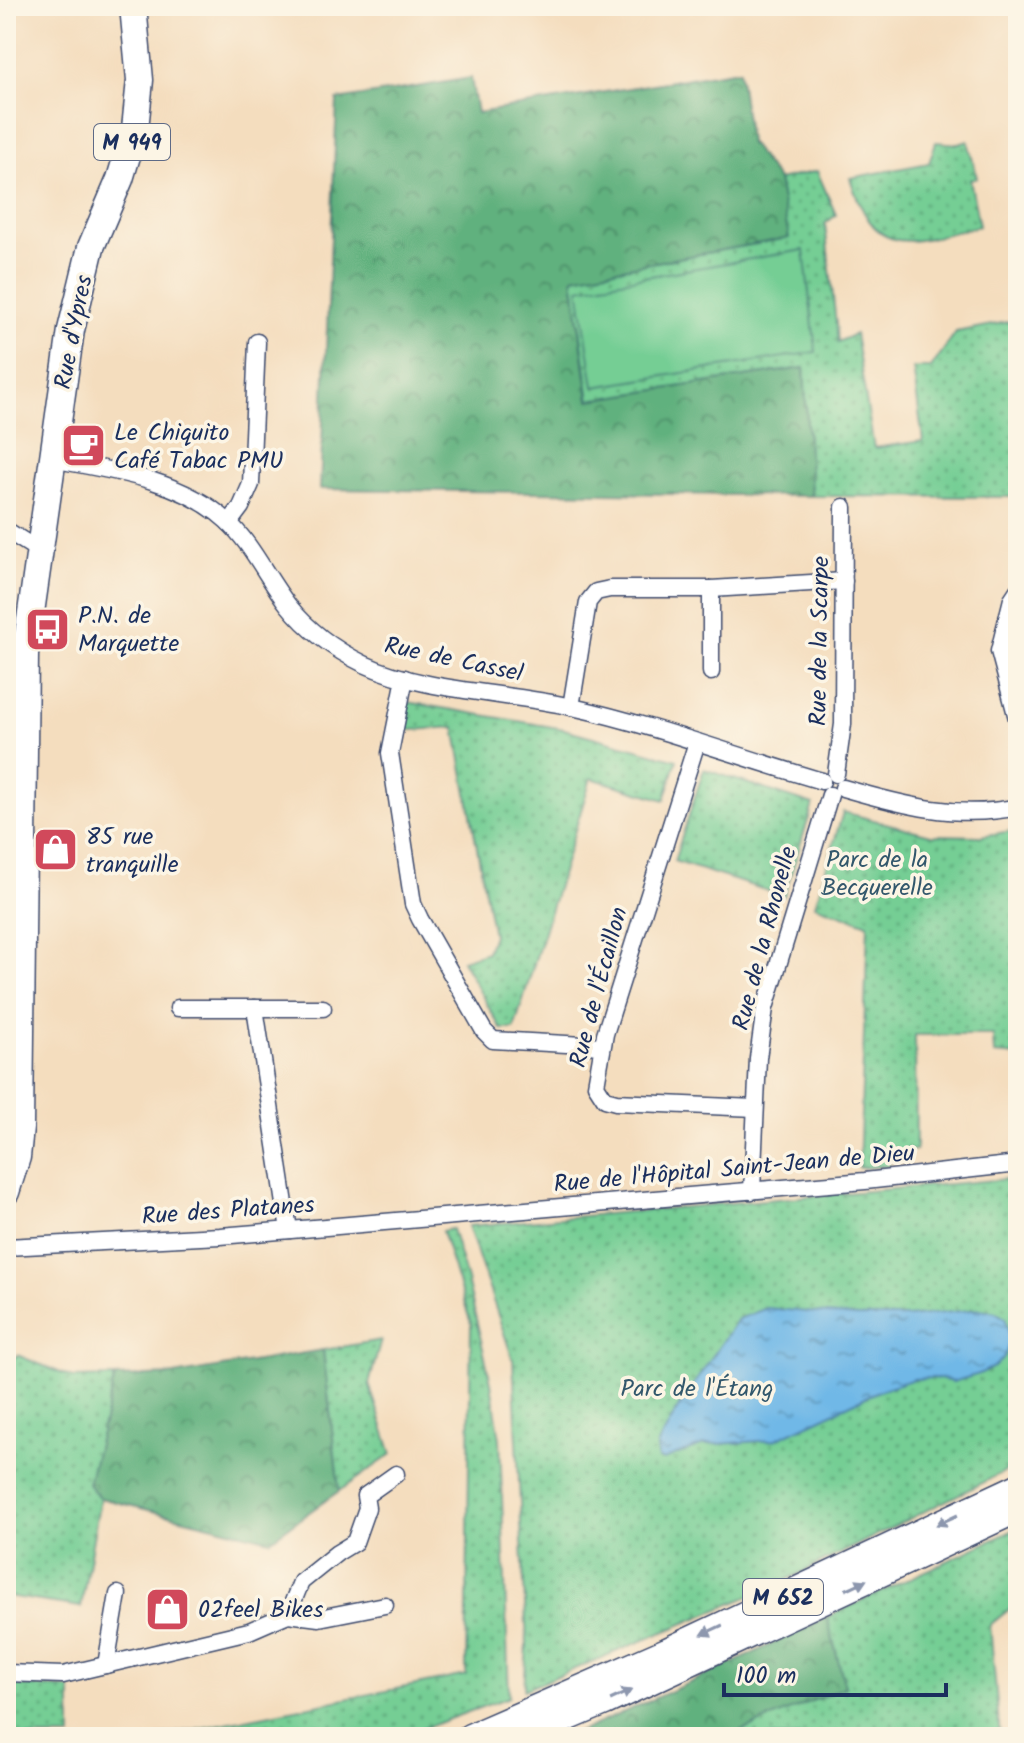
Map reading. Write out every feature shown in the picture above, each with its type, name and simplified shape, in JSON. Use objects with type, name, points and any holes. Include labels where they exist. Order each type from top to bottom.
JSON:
[{"type":"main road","name":"Rue d'Ypres","points":[[6,1192],[20,1128],[24,669],[65,362],[91,247],[120,179],[135,129],[140,80],[133,6]]},
{"type":"main road","name":"M 652","points":[[522,1737],[548,1715],[1018,1487]]},
{"type":"main road","name":"M 652","points":[[474,1735],[619,1696],[1018,1509]]},
{"type":"street","points":[[229,523],[241,507],[251,484],[257,342]]},
{"type":"street","name":"Rue de Cassel","points":[[51,459],[139,477],[196,501],[229,523],[288,605],[314,632],[355,659],[405,678],[571,707],[938,812],[979,813],[1018,807]]},
{"type":"street","name":"Rue de la Scarpe","points":[[833,784],[843,724],[844,507]]},
{"type":"street","points":[[6,530],[38,550]]},
{"type":"street","points":[[571,707],[591,596],[610,589],[711,589],[844,581]]},
{"type":"street","points":[[711,589],[711,672]]},
{"type":"street","points":[[1018,590],[1012,599],[999,651],[1018,722]]},
{"type":"street","points":[[405,678],[390,753],[413,904],[420,919],[484,1031],[493,1040],[602,1046]]},
{"type":"street","name":"Rue de l'Écaillon","points":[[697,742],[602,1046],[596,1085],[605,1099],[616,1102],[755,1108]]},
{"type":"street","name":"Rue de la Rhonelle","points":[[752,1191],[759,1043],[765,1008],[833,784]]},
{"type":"street","points":[[178,1008],[323,1008]]},
{"type":"street","points":[[255,1008],[289,1230]]},
{"type":"street","name":"Rue de l'Hôpital Saint-Jean de Dieu","points":[[454,1216],[752,1191],[1018,1164]]},
{"type":"street","name":"Rue des Platanes","points":[[6,1247],[175,1239],[454,1216]]},
{"type":"street","points":[[288,1614],[301,1582],[355,1542],[367,1508],[365,1496],[396,1474]]},
{"type":"street","points":[[106,1665],[118,1594]]},
{"type":"street","points":[[6,1673],[63,1675],[249,1631],[288,1614],[319,1618],[385,1605]]},
{"type":"green space","points":[[739,70],[749,142],[778,180],[789,238],[573,277],[589,400],[804,368],[811,496],[320,489],[337,100],[471,78],[477,113]]},
{"type":"green space","points":[[968,141],[977,178],[970,179],[979,226],[915,241],[884,235],[872,224],[860,205],[850,178],[929,163],[936,142],[959,144]]},
{"type":"green space","points":[[817,171],[836,215],[825,224],[838,342],[855,334],[874,448],[923,441],[913,368],[931,368],[956,332],[1018,320],[1018,497],[811,496],[804,368],[590,401],[573,277],[788,238],[778,180]]},
{"type":"green space","points":[[1018,245],[1018,311],[1005,246]]},
{"type":"green space","points":[[804,250],[816,352],[594,387],[579,288]]},
{"type":"green space","points":[[407,702],[564,729],[677,760],[665,800],[591,778],[514,1029],[501,1029],[462,960],[487,952],[493,935],[455,727],[400,731]]},
{"type":"green space","points":[[704,769],[813,805],[784,896],[674,861]]},
{"type":"green space","name":"Parc de la Becquerelle","points":[[843,812],[931,835],[981,836],[1018,830],[1018,1056],[994,1054],[993,1035],[915,1035],[916,1150],[889,1151],[889,1166],[859,1168],[868,924],[815,905]]},
{"type":"green space","name":"Parc de l'Étang","points":[[1018,1178],[1018,1465],[774,1586],[524,1690],[527,1645],[513,1360],[468,1226]]},
{"type":"green space","points":[[452,1229],[491,1383],[500,1439],[509,1697],[400,1737],[156,1737],[466,1675],[471,1324],[442,1231]]},
{"type":"green space","points":[[381,1340],[369,1384],[392,1454],[339,1491],[323,1350]]},
{"type":"green space","points":[[323,1350],[339,1491],[270,1540],[100,1498],[88,1484],[115,1377],[174,1375]]},
{"type":"green space","points":[[17,1355],[73,1378],[115,1377],[88,1484],[100,1498],[81,1607],[6,1596],[6,1366]]},
{"type":"green space","points":[[1018,1528],[1018,1602],[990,1625],[1000,1737],[727,1737],[845,1687],[827,1617]]},
{"type":"green space","points":[[827,1617],[845,1687],[727,1737],[568,1737],[727,1666]]},
{"type":"green space","points":[[6,1685],[71,1689],[71,1737],[6,1737]]},
{"type":"water","points":[[767,1308],[857,1317],[907,1317],[980,1309],[1005,1318],[1011,1341],[1004,1357],[994,1367],[979,1374],[953,1382],[934,1378],[914,1379],[883,1389],[774,1440],[704,1445],[663,1460],[658,1459],[657,1446],[683,1400],[738,1319]]},
{"type":"place","name":"Le Chiquito Café Tabac PMU","points":[[83,446]]},
{"type":"place","name":"P.N. de Marquette","points":[[47,629]]},
{"type":"place","name":"85 rue tranquille","points":[[55,850]]},
{"type":"place","name":"02feel Bikes","points":[[167,1609]]}]
